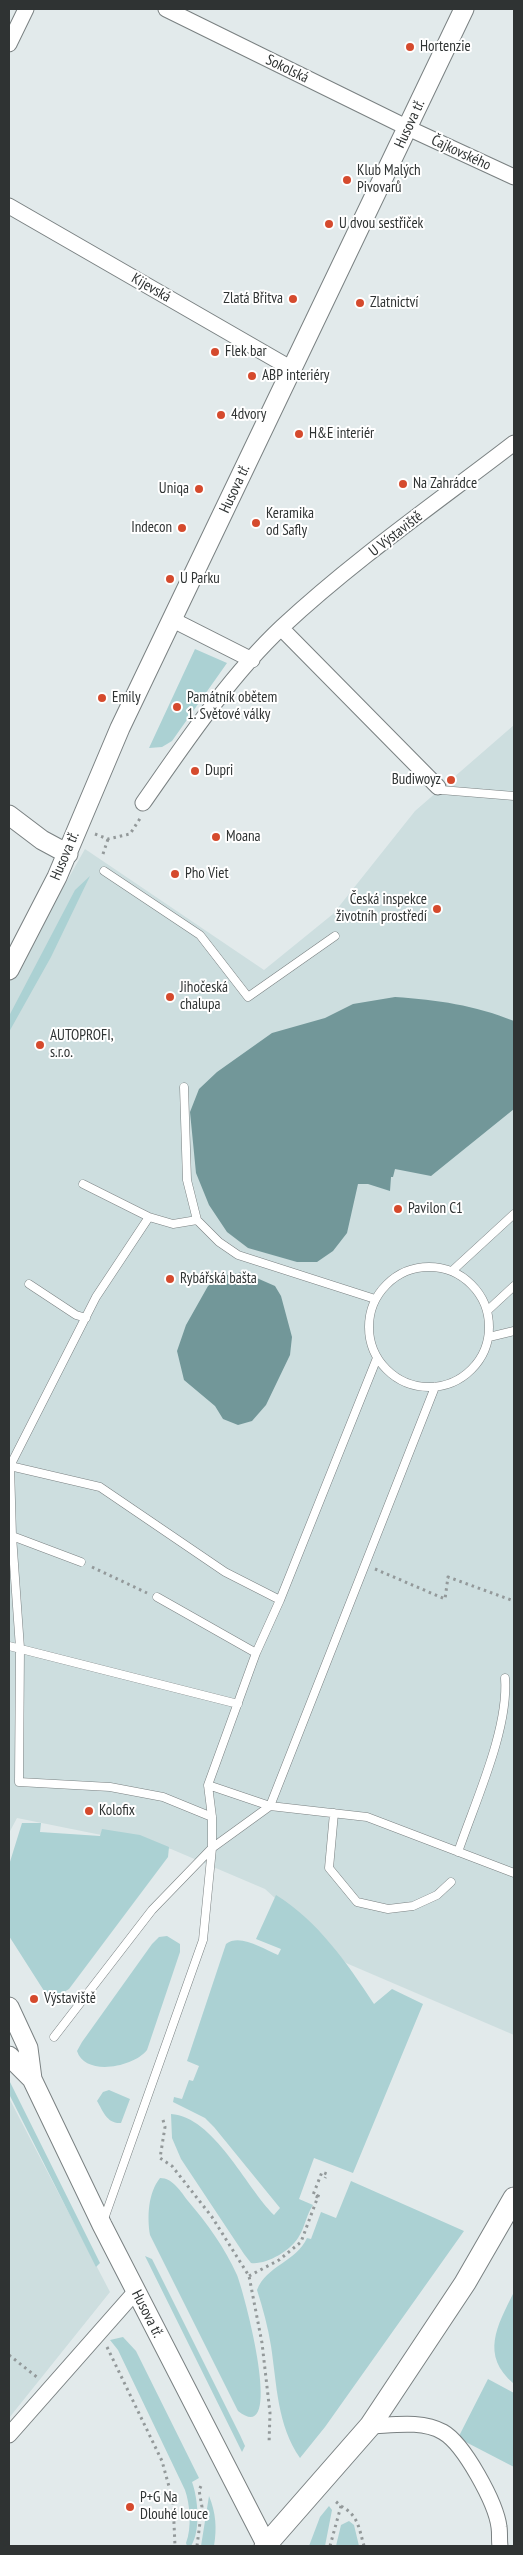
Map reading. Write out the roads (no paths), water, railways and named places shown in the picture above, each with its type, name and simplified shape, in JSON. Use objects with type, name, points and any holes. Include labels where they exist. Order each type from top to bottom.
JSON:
[{"type":"main road","points":[[266,2546],[370,2426],[465,2283],[514,2198]]},
{"type":"street","points":[[9,44],[26,9]]},
{"type":"street","name":"Sokolská","points":[[166,9],[408,128]]},
{"type":"street","name":"Husova tř.","points":[[9,970],[68,854],[120,728],[171,619],[188,588],[464,9]]},
{"type":"street","name":"Čajkovského","points":[[408,128],[514,177]]},
{"type":"street","name":"Kijevská","points":[[9,206],[292,369]]},
{"type":"street","name":"U Výstaviště","points":[[143,803],[210,709],[281,628],[342,576],[514,443]]},
{"type":"street","points":[[171,619],[252,660]]},
{"type":"street","points":[[281,628],[438,787]]},
{"type":"street","points":[[9,815],[42,840],[68,854]]},
{"type":"street","name":"Husova tř.","points":[[9,2007],[28,2048],[32,2079],[102,2225],[266,2546]]},
{"type":"street","name":"Husova tř.","points":[[9,2056],[32,2079]]},
{"type":"street","points":[[9,2435],[136,2291]]},
{"type":"street","points":[[370,2426],[420,2424],[443,2432],[462,2449],[480,2479],[499,2525],[500,2546]]},
{"type":"lane","points":[[438,787],[441,790],[514,796]]},
{"type":"lane","points":[[104,871],[200,935],[248,997],[335,936]]},
{"type":"lane","points":[[184,1087],[187,1180],[197,1220],[219,1242],[238,1255],[376,1298]]},
{"type":"lane","points":[[83,1184],[149,1217],[173,1224],[197,1220]]},
{"type":"lane","points":[[452,1271],[514,1214]]},
{"type":"lane","points":[[149,1217],[96,1296],[10,1466],[12,1536],[20,1648],[19,1782],[110,1787],[162,1798],[212,1817]]},
{"type":"lane","points":[[435,1267],[452,1271],[480,1294],[487,1311],[489,1337],[482,1356],[470,1371],[454,1382],[435,1387],[418,1387],[402,1381],[388,1372],[377,1358],[370,1339],[369,1318],[376,1298],[386,1284],[409,1271],[435,1267]]},
{"type":"lane","points":[[29,1284],[76,1315],[86,1318]]},
{"type":"lane","points":[[487,1311],[514,1286]]},
{"type":"lane","points":[[489,1337],[514,1331]]},
{"type":"lane","points":[[102,2225],[203,1940],[212,1848],[212,1817],[208,1785],[256,1653],[280,1600],[377,1358]]},
{"type":"lane","points":[[54,2038],[152,1910],[212,1848],[270,1806],[435,1387]]},
{"type":"lane","points":[[10,1466],[100,1487],[225,1572],[280,1600]]},
{"type":"lane","points":[[12,1536],[81,1562]]},
{"type":"lane","points":[[157,1597],[256,1653]]},
{"type":"lane","points":[[9,1646],[238,1704]]},
{"type":"lane","points":[[458,1852],[503,1721],[506,1695],[505,1678]]},
{"type":"lane","points":[[208,1785],[270,1806],[367,1817],[514,1873]]},
{"type":"lane","points":[[334,1813],[329,1868],[357,1902],[388,1909],[413,1906],[437,1895],[451,1882]]},
{"type":"place","name":"Hortenzie","points":[[410,47]]},
{"type":"place","name":"Klub Malých Pivovarů","points":[[347,180]]},
{"type":"place","name":"U dvou sestřiček","points":[[329,224]]},
{"type":"place","name":"Zlatá Břitva","points":[[293,299]]},
{"type":"place","name":"Zlatnictví","points":[[360,303]]},
{"type":"place","name":"Flek bar","points":[[215,352]]},
{"type":"place","name":"ABP interiéry","points":[[252,376]]},
{"type":"place","name":"4dvory","points":[[221,415]]},
{"type":"place","name":"H&E interiér","points":[[299,434]]},
{"type":"place","name":"Na Zahrádce","points":[[403,484]]},
{"type":"place","name":"Uniqa","points":[[199,489]]},
{"type":"place","name":"Keramika od Safly","points":[[256,523]]},
{"type":"place","name":"Indecon","points":[[182,528]]},
{"type":"place","name":"U Parku","points":[[170,579]]},
{"type":"place","name":"Emily","points":[[102,698]]},
{"type":"place","name":"Památník obětem 1. Světové války","points":[[177,707]]},
{"type":"place","name":"Dupri","points":[[195,771]]},
{"type":"place","name":"Budiwoyz","points":[[451,780]]},
{"type":"place","name":"Moana","points":[[216,837]]},
{"type":"place","name":"Pho Viet","points":[[175,874]]},
{"type":"place","name":"Česká inspekce životníh prostředí","points":[[437,909]]},
{"type":"place","name":"Jihočeská chalupa","points":[[170,997]]},
{"type":"place","name":"AUTOPROFI, s.r.o.","points":[[40,1045]]},
{"type":"place","name":"Pavilon C1","points":[[398,1209]]},
{"type":"place","name":"Rybářská bašta","points":[[170,1279]]},
{"type":"place","name":"Kolofix","points":[[89,1811]]},
{"type":"place","name":"Výstaviště","points":[[34,1999]]},
{"type":"place","name":"P+G Na Dlouhé louce","points":[[130,2507]]}]
